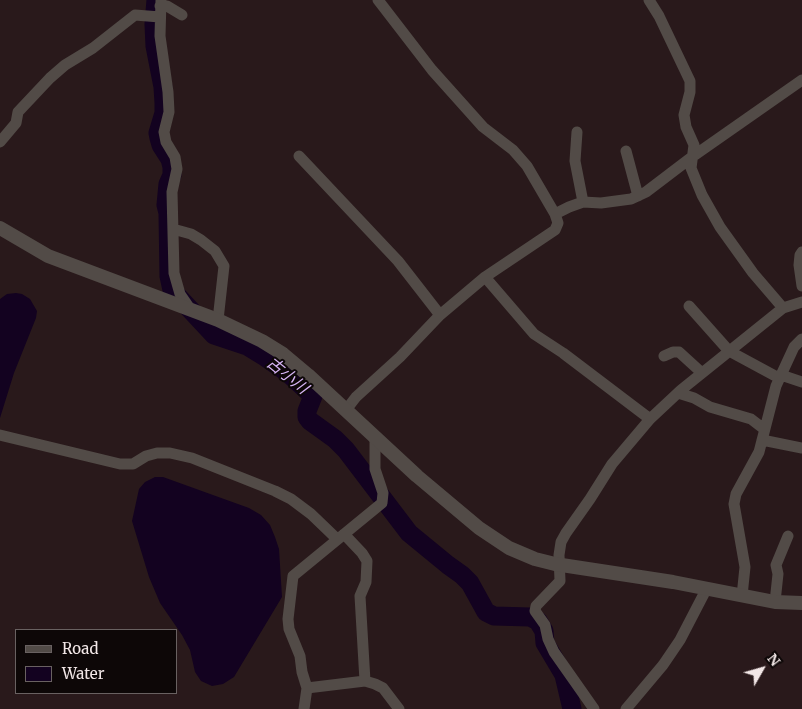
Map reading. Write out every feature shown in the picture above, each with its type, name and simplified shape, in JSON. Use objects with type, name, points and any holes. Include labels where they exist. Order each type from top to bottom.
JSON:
[{"type":"street","points":[[346,410],[356,397],[400,357],[440,315],[485,277],[555,230],[558,223],[555,214],[527,166],[513,150],[483,127],[445,84],[378,0]]},
{"type":"street","points":[[649,0],[659,16],[690,82],[690,92],[684,116],[686,127],[694,145],[691,168],[702,195],[720,227],[753,273],[783,308]]},
{"type":"street","points":[[0,142],[16,123],[18,112],[50,78],[65,65],[93,48],[135,15],[167,6],[182,15]]},
{"type":"street","points":[[160,7],[160,36],[169,112],[164,132],[166,142],[175,157],[177,170],[172,192],[174,274],[180,294],[191,310]]},
{"type":"street","points":[[555,214],[583,202],[602,204],[632,199],[646,192],[692,157],[802,80]]},
{"type":"street","points":[[577,132],[574,161],[583,202]]},
{"type":"street","points":[[626,151],[638,196]]},
{"type":"street","points":[[299,156],[398,261],[440,315]]},
{"type":"street","points":[[0,228],[48,256],[218,320],[244,331],[283,354],[417,476],[479,528],[509,548],[535,559],[560,565],[707,588],[775,602],[802,603]]},
{"type":"street","points":[[173,229],[191,234],[201,240],[215,252],[224,266],[218,320]]},
{"type":"street","points":[[802,252],[800,255],[800,265],[802,286]]},
{"type":"street","points":[[485,277],[534,334],[563,353],[650,419]]},
{"type":"street","points":[[594,709],[554,652],[548,639],[545,625],[535,611],[539,602],[560,581],[559,555],[561,542],[612,464],[650,419],[678,393],[783,308],[802,302]]},
{"type":"street","points":[[689,306],[730,351],[780,377],[802,382]]},
{"type":"street","points":[[742,596],[745,567],[734,504],[736,494],[759,452],[776,386],[794,347],[802,339]]},
{"type":"street","points":[[664,356],[673,352],[679,352],[702,373]]},
{"type":"street","points":[[678,393],[694,398],[710,407],[751,419],[763,435],[802,448]]},
{"type":"street","points":[[0,435],[120,464],[133,464],[146,456],[170,452],[192,458],[291,499],[362,554],[367,561],[366,582],[360,596],[365,681]]},
{"type":"street","points":[[304,709],[306,688],[300,656],[289,629],[288,619],[293,576],[382,504],[383,493],[375,469],[375,436]]},
{"type":"street","points":[[775,602],[778,584],[776,565],[788,536]]},
{"type":"street","points":[[626,709],[663,665],[680,640],[707,588]]},
{"type":"street","points":[[306,688],[365,681],[383,688],[399,709]]},
{"type":"water","points":[[16,293],[30,299],[37,311],[0,418],[0,299],[7,294]]},
{"type":"water","points":[[155,477],[163,477],[249,508],[261,515],[270,525],[275,537],[279,549],[282,597],[234,677],[223,684],[212,686],[201,681],[195,672],[190,650],[160,603],[149,577],[132,521],[139,489],[145,482]]},
{"type":"waterway","name":"古小川","points":[[156,0],[155,46],[163,87],[164,103],[164,113],[158,133],[161,145],[170,159],[172,167],[166,205],[168,213],[169,276],[172,290],[214,335],[247,346],[265,357],[288,373],[313,396],[307,411],[307,417],[310,421],[335,439],[346,450],[409,533],[470,583],[486,612],[494,616],[530,617],[538,621],[544,631],[545,643],[564,675],[572,709]]}]
